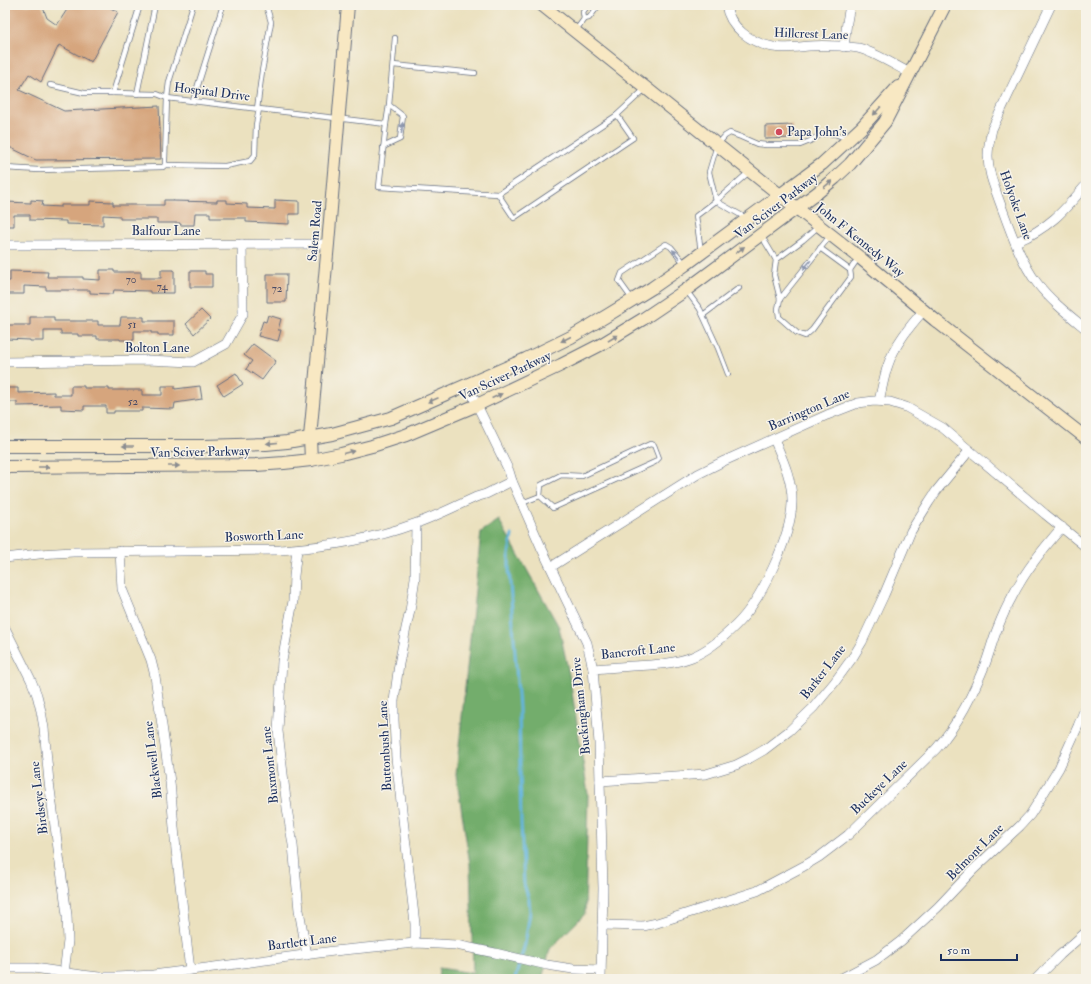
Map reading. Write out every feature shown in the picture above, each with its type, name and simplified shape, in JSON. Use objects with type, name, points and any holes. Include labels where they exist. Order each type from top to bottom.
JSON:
[{"type":"street","name":"Salem Road","points":[[311,460],[310,437],[348,5]]},
{"type":"street","name":"John F Kennedy Way","points":[[542,5],[1086,438]]},
{"type":"street","name":"Hillcrest Lane","points":[[726,5],[732,22],[740,31],[761,44],[774,47],[825,46],[860,49],[910,73]]},
{"type":"street","points":[[844,47],[850,5]]},
{"type":"street","name":"Van Sciver Parkway","points":[[5,467],[237,466],[311,460],[372,446],[406,435],[561,366],[602,344],[686,290],[797,208],[850,164],[885,122],[945,5]]},
{"type":"street","name":"Holyoke Lane","points":[[1051,5],[992,129],[989,143],[989,170],[1021,254],[1036,282],[1046,295],[1086,329]]},
{"type":"street","name":"Van Sciver Parkway","points":[[5,446],[234,445],[287,442],[332,434],[391,418],[526,359],[571,337],[652,288],[822,164],[877,112],[910,73]]},
{"type":"street","points":[[1016,242],[1038,232],[1058,217],[1086,185]]},
{"type":"street","name":"Bolton Lane","points":[[5,362],[139,360],[193,362],[226,344],[243,314],[242,244]]},
{"type":"street","name":"Balfour Lane","points":[[5,245],[328,244]]},
{"type":"street","points":[[879,401],[887,365],[891,356],[912,324],[924,310]]},
{"type":"street","name":"Buckingham Drive","points":[[468,385],[587,643],[593,669],[599,743],[603,882],[601,975]]},
{"type":"street","name":"Barrington Lane","points":[[551,567],[698,474],[827,415],[858,403],[879,401],[890,402],[906,407],[944,428],[1086,547]]},
{"type":"street","name":"Bancroft Lane","points":[[593,669],[676,662],[704,651],[717,643],[737,625],[760,592],[770,573],[788,526],[792,502],[791,489],[786,470],[774,439]]},
{"type":"street","name":"Barker Lane","points":[[600,781],[706,774],[736,765],[750,758],[764,750],[789,731],[817,703],[853,657],[862,642],[884,595],[911,531],[928,502],[970,451]]},
{"type":"street","name":"Bosworth Lane","points":[[5,558],[46,553],[91,551],[297,549],[361,540],[416,524],[486,494],[512,481]]},
{"type":"street","name":"Buttonbush Lane","points":[[415,943],[415,924],[396,758],[394,701],[399,664],[415,578],[416,524]]},
{"type":"street","name":"Buckeye Lane","points":[[602,926],[643,926],[657,923],[757,891],[820,857],[848,835],[936,749],[947,736],[973,692],[998,626],[1012,596],[1027,570],[1062,527]]},
{"type":"street","name":"Buxmont Lane","points":[[297,549],[293,601],[282,661],[278,731],[293,845],[299,910],[307,955]]},
{"type":"street","name":"Blackwell Lane","points":[[120,551],[122,589],[147,649],[155,676],[170,782],[176,850],[190,970]]},
{"type":"street","name":"Birdseye Lane","points":[[5,628],[37,695],[44,728],[51,796],[67,915],[68,941],[64,973]]},
{"type":"street","name":"Belmont Lane","points":[[840,979],[876,960],[901,941],[938,907],[973,870],[1020,826],[1037,804],[1059,768],[1086,706]]},
{"type":"street","points":[[1036,979],[1086,932]]},
{"type":"street","name":"Bartlett Lane","points":[[5,968],[34,968],[93,976],[116,977],[153,975],[415,943],[456,945],[601,975]]},
{"type":"lane","points":[[113,93],[140,5]]},
{"type":"lane","points":[[137,94],[155,5]]},
{"type":"lane","points":[[50,86],[84,93],[157,94],[167,98],[169,82],[193,5]]},
{"type":"lane","points":[[193,101],[224,5]]},
{"type":"lane","points":[[5,168],[39,170],[163,167],[164,165],[224,166],[250,161],[255,155],[256,125],[262,71],[271,22],[266,5]]},
{"type":"lane","points":[[584,19],[582,12],[588,5]]},
{"type":"lane","points":[[575,31],[584,19],[589,18],[599,5]]},
{"type":"lane","points":[[395,38],[379,187],[498,194],[617,115],[646,88]]},
{"type":"lane","points":[[393,65],[474,73]]},
{"type":"lane","name":"Hospital Drive","points":[[164,165],[167,98],[386,124]]},
{"type":"lane","points":[[383,147],[400,139],[403,116],[389,105]]},
{"type":"lane","points":[[498,194],[514,218],[633,138],[617,115]]},
{"type":"lane","points":[[747,219],[716,201],[709,172],[717,145],[724,136],[730,133],[757,144],[766,145],[800,145],[822,134],[835,134],[849,140]]},
{"type":"lane","points":[[701,253],[696,216],[716,201],[750,171]]},
{"type":"lane","points":[[776,260],[820,226]]},
{"type":"lane","points":[[761,234],[776,260],[774,275],[780,299],[778,309],[779,317],[797,333],[805,336],[812,330],[851,277],[850,270],[859,257]]},
{"type":"lane","points":[[780,299],[831,235]]},
{"type":"lane","points":[[632,300],[619,281],[622,273],[666,244],[685,265]]},
{"type":"lane","points":[[820,248],[850,270]]},
{"type":"lane","points":[[703,315],[739,288]]},
{"type":"lane","points":[[686,290],[700,309],[728,374]]},
{"type":"lane","points":[[650,444],[654,445],[659,458],[655,462],[553,508],[540,496],[541,485],[561,475],[582,476],[650,444]]},
{"type":"lane","points":[[522,503],[540,496]]},
{"type":"green space","points":[[499,520],[559,627],[570,679],[588,794],[585,914],[550,949],[542,979],[438,979],[439,968],[473,973],[470,864],[456,775],[481,532]]},
{"type":"building","points":[[5,5],[42,5],[47,18],[57,25],[70,5],[105,5],[118,12],[91,62],[59,45],[41,82],[29,74],[19,90],[64,111],[159,106],[161,159],[36,160],[5,145]]},
{"type":"building","name":"Papa John's","points":[[792,125],[793,138],[765,139],[765,126]]},
{"type":"building","points":[[31,200],[43,201],[42,206],[61,207],[61,205],[90,205],[90,201],[113,202],[113,205],[164,205],[164,200],[217,202],[217,200],[227,200],[227,203],[247,204],[247,208],[275,209],[275,200],[299,201],[299,214],[289,214],[289,224],[246,222],[246,218],[210,218],[210,213],[195,213],[194,225],[180,225],[180,223],[157,223],[157,219],[120,219],[120,216],[103,215],[103,225],[66,224],[66,221],[30,220],[30,215],[14,215],[14,226],[5,226],[5,202],[31,203]]},
{"type":"building","points":[[100,270],[114,270],[114,272],[141,272],[141,278],[161,278],[161,270],[174,270],[174,293],[114,290],[113,294],[90,293],[90,290],[46,290],[46,287],[24,286],[24,294],[5,294],[5,281],[10,281],[10,271],[48,272],[47,277],[83,277],[83,279],[100,280]]},
{"type":"building","points":[[190,271],[205,271],[205,274],[212,274],[212,287],[190,287]]},
{"type":"building","points":[[267,274],[287,274],[286,302],[267,302]]},
{"type":"building","points":[[201,310],[210,319],[194,334],[186,324]]},
{"type":"building","points":[[268,315],[281,319],[278,330],[281,330],[278,341],[258,336],[263,321],[266,322]]},
{"type":"building","points":[[30,317],[54,317],[54,321],[98,321],[98,325],[120,325],[121,317],[144,317],[144,321],[174,321],[174,335],[158,335],[158,333],[151,333],[151,331],[134,331],[134,340],[120,340],[97,339],[97,336],[78,336],[78,334],[61,334],[61,331],[44,331],[44,341],[7,339],[7,335],[5,335],[5,325],[30,325]]},
{"type":"building","points":[[253,344],[276,361],[262,380],[246,369],[252,361],[244,355]]},
{"type":"building","points":[[236,373],[243,384],[224,396],[217,385]]},
{"type":"building","points":[[71,386],[84,386],[84,388],[109,388],[109,390],[142,390],[142,395],[162,395],[162,386],[175,386],[175,389],[200,386],[202,399],[175,403],[174,409],[142,408],[142,411],[114,411],[114,413],[106,413],[106,406],[84,406],[84,410],[61,409],[61,405],[17,406],[17,402],[5,402],[5,388],[18,388],[18,393],[54,392],[54,395],[71,395]]},
{"type":"waterway","points":[[512,535],[509,554],[509,569],[519,708],[521,823],[524,884],[529,900],[530,912],[525,944],[515,979]]},
{"type":"place","name":"Papa John's","points":[[779,132]]}]
